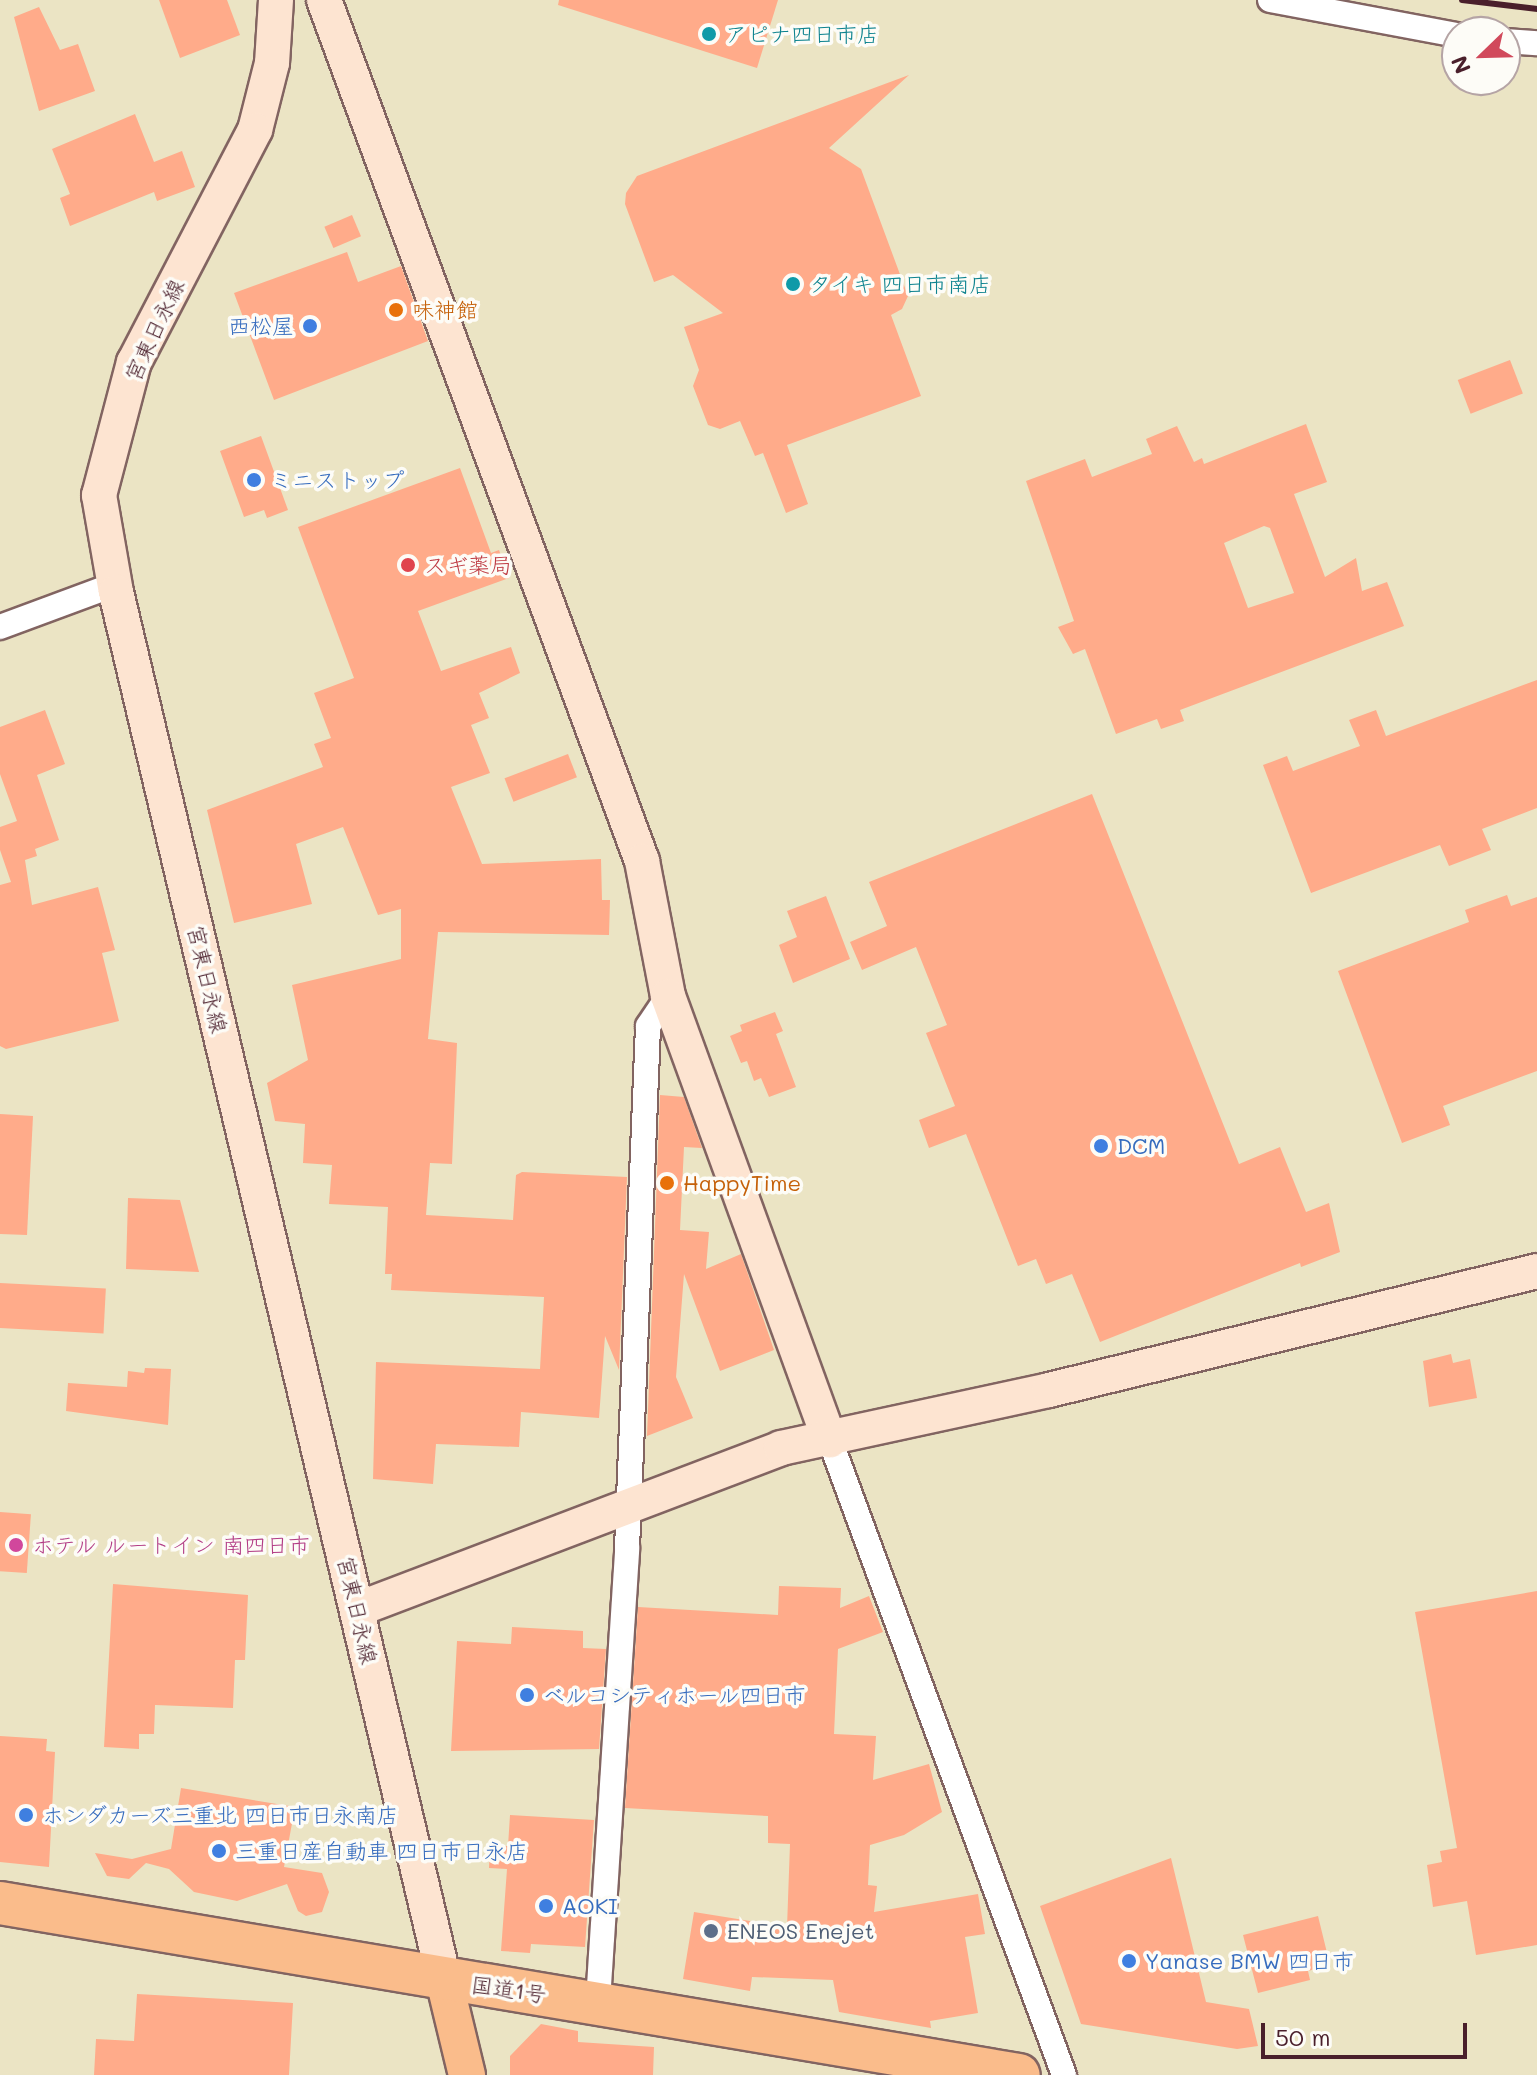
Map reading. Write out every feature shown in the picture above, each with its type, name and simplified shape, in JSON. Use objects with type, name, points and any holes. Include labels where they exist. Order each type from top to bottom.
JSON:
[{"type":"highway","name":"国道1号","points":[[0,1903],[444,1980],[598,2001],[1019,2075]]},
{"type":"main road","points":[[444,1980],[467,2075]]},
{"type":"street","name":"宮東日永線","points":[[276,0],[272,63],[255,130],[134,362],[111,436],[99,495],[116,584],[444,1980]]},
{"type":"street","points":[[324,0],[642,861],[668,996],[1064,2075]]},
{"type":"street","points":[[1270,0],[1441,32]]},
{"type":"street","points":[[0,627],[116,584]]},
{"type":"street","points":[[598,2001],[626,1507],[648,1026],[668,996]]},
{"type":"street","points":[[358,1609],[781,1448],[830,1440],[1537,1271]]},
{"type":"building","points":[[159,0],[227,0],[240,35],[180,58]]},
{"type":"building","name":"アピナ四日市店","points":[[559,0],[778,0],[757,68],[558,5]]},
{"type":"building","points":[[39,7],[60,50],[78,44],[95,91],[39,111],[14,17]]},
{"type":"building","name":"タイキ 四日市南店","points":[[909,75],[829,148],[861,169],[908,296],[902,309],[891,315],[921,396],[787,445],[808,504],[786,513],[763,453],[755,456],[740,421],[720,429],[708,425],[693,386],[699,370],[684,327],[723,313],[673,275],[654,282],[625,204],[626,193],[637,176]]},
{"type":"building","points":[[135,114],[154,162],[182,151],[195,187],[157,201],[154,192],[70,226],[60,198],[70,194],[52,149]]},
{"type":"building","points":[[352,215],[361,236],[333,248],[324,227]]},
{"type":"building","name":"西松屋","points":[[347,252],[358,282],[401,266],[428,341],[274,400],[234,293]]},
{"type":"building","points":[[1510,360],[1523,394],[1471,414],[1458,380]]},
{"type":"building","points":[[1306,424],[1327,482],[1294,494],[1325,577],[1356,558],[1362,591],[1387,582],[1404,626],[1180,710],[1184,721],[1161,729],[1157,719],[1116,734],[1085,649],[1073,654],[1058,627],[1074,621],[1026,481],[1085,459],[1092,477],[1152,454],[1146,439],[1177,426],[1194,462],[1202,458],[1204,464]],"holes":[[[1264,526],[1270,528],[1294,593],[1248,608],[1224,543]]]},
{"type":"building","name":"ミニストップ","points":[[261,436],[288,510],[267,518],[264,510],[244,517],[220,451]]},
{"type":"building","points":[[460,468],[491,553],[499,550],[509,578],[418,611],[441,671],[511,647],[520,673],[479,693],[489,718],[471,725],[490,773],[451,787],[482,864],[601,859],[602,900],[610,900],[609,935],[438,932],[428,1039],[457,1043],[452,1164],[430,1163],[426,1215],[513,1220],[516,1175],[522,1172],[627,1177],[619,1370],[605,1336],[599,1418],[521,1412],[519,1447],[436,1444],[433,1484],[373,1479],[376,1362],[540,1369],[544,1297],[391,1290],[392,1274],[385,1274],[388,1207],[329,1204],[332,1165],[303,1163],[305,1124],[275,1121],[267,1083],[308,1060],[292,985],[401,959],[401,909],[378,915],[343,827],[296,844],[312,904],[234,923],[207,810],[323,767],[314,744],[331,738],[314,693],[354,678],[298,527]]},
{"type":"building","points":[[1537,680],[1537,808],[1482,829],[1491,850],[1449,866],[1440,845],[1311,893],[1263,765],[1287,756],[1293,771],[1360,746],[1349,720],[1376,710],[1386,736]]},
{"type":"building","points":[[45,710],[65,764],[37,775],[59,840],[35,849],[37,856],[25,860],[32,905],[98,887],[115,950],[102,953],[119,1021],[6,1049],[0,1046],[0,885],[11,882],[0,850],[0,827],[17,821],[0,774],[0,727]]},
{"type":"building","points":[[568,754],[577,777],[513,802],[505,778]]},
{"type":"building","name":"DCM","points":[[1092,794],[1239,1164],[1280,1147],[1306,1212],[1329,1203],[1340,1252],[1301,1267],[1300,1263],[1100,1342],[1072,1274],[1046,1284],[1036,1259],[1018,1266],[966,1134],[929,1148],[919,1120],[955,1106],[926,1033],[947,1025],[916,947],[862,970],[850,942],[887,926],[869,882]]},
{"type":"building","points":[[1507,895],[1511,906],[1537,897],[1537,1071],[1443,1106],[1450,1125],[1402,1143],[1338,971],[1469,922],[1465,910]]},
{"type":"building","points":[[826,896],[850,959],[793,983],[779,945],[797,937],[787,911]]},
{"type":"building","points":[[775,1012],[783,1031],[776,1034],[796,1087],[769,1097],[761,1078],[754,1081],[747,1061],[741,1063],[730,1036],[742,1031],[740,1025]]},
{"type":"building","points":[[660,1095],[684,1097],[702,1148],[684,1147],[680,1230],[709,1232],[706,1269],[741,1254],[774,1350],[720,1371],[684,1274],[676,1377],[693,1418],[647,1436]]},
{"type":"building","points":[[0,1114],[33,1116],[27,1235],[0,1234]]},
{"type":"building","points":[[128,1198],[180,1200],[199,1272],[126,1269]]},
{"type":"building","points":[[0,1283],[106,1289],[103,1333],[0,1328]]},
{"type":"building","points":[[1451,1354],[1453,1363],[1470,1359],[1477,1398],[1429,1407],[1423,1361]]},
{"type":"building","points":[[145,1368],[171,1369],[168,1425],[66,1411],[68,1383],[127,1387],[128,1371],[144,1373]]},
{"type":"building","name":"ホテル ルートイン 南四日市","points":[[0,1512],[31,1514],[27,1573],[0,1571]]},
{"type":"building","points":[[113,1584],[248,1595],[245,1660],[235,1660],[233,1708],[155,1705],[154,1734],[139,1734],[139,1749],[104,1747]]},
{"type":"building","points":[[779,1586],[841,1588],[840,1608],[869,1596],[883,1632],[838,1649],[834,1734],[876,1736],[873,1780],[929,1764],[942,1812],[904,1835],[870,1845],[868,1885],[877,1886],[874,1912],[978,1894],[985,1934],[965,1937],[978,2013],[930,2021],[931,2028],[839,2012],[833,1980],[752,1977],[750,1991],[683,1979],[694,1912],[787,1927],[790,1844],[768,1843],[768,1816],[625,1808],[638,1607],[778,1615]]},
{"type":"building","points":[[1537,1591],[1537,1945],[1476,1955],[1467,1901],[1433,1907],[1427,1865],[1442,1862],[1440,1851],[1457,1848],[1415,1612]]},
{"type":"building","name":"ベルコシティホール四日市","points":[[512,1627],[583,1631],[583,1648],[606,1649],[599,1749],[451,1751],[457,1641],[511,1644]]},
{"type":"building","name":"ホンダカーズ三重北 四日市日永南店","points":[[0,1736],[47,1739],[46,1751],[55,1752],[49,1867],[0,1862]]},
{"type":"building","name":"三重日産自動車 四日市日永店","points":[[181,1788],[295,1807],[284,1867],[322,1873],[329,1892],[322,1912],[306,1916],[298,1911],[287,1884],[237,1901],[194,1892],[169,1869],[146,1863],[129,1879],[107,1876],[95,1853],[132,1859],[171,1849]]},
{"type":"building","name":"AOKI","points":[[510,1815],[594,1820],[585,1947],[531,1944],[530,1953],[501,1951],[507,1869],[489,1868],[490,1846],[508,1846]]},
{"type":"building","name":"Yanase BMW 四日市","points":[[1171,1858],[1206,2002],[1249,2009],[1258,2046],[1237,2049],[1081,2024],[1040,1906]]},
{"type":"building","points":[[1318,1916],[1330,1965],[1308,1971],[1310,1980],[1258,1993],[1243,1935]]},
{"type":"building","points":[[137,1994],[293,2003],[289,2075],[94,2075],[96,2039],[134,2041]]},
{"type":"building","points":[[541,2024],[578,2031],[578,2042],[654,2047],[653,2075],[510,2075],[510,2056]]},
{"type":"railway","points":[[1462,0],[1537,9]]},
{"type":"place","name":"アピナ四日市店","points":[[709,34]]},
{"type":"place","name":"タイキ 四日市南店","points":[[793,284]]},
{"type":"place","name":"味神館","points":[[396,310]]},
{"type":"place","name":"西松屋","points":[[310,326]]},
{"type":"place","name":"ミニストップ","points":[[254,480]]},
{"type":"place","name":"スギ薬局","points":[[408,565]]},
{"type":"place","name":"DCM","points":[[1101,1146]]},
{"type":"place","name":"HappyTime","points":[[667,1183]]},
{"type":"place","name":"ホテル ルートイン 南四日市","points":[[16,1545]]},
{"type":"place","name":"ベルコシティホール四日市","points":[[527,1695]]},
{"type":"place","name":"ホンダカーズ三重北 四日市日永南店","points":[[26,1815]]},
{"type":"place","name":"三重日産自動車 四日市日永店","points":[[219,1851]]},
{"type":"place","name":"AOKI","points":[[546,1906]]},
{"type":"place","name":"ENEOS Enejet","points":[[711,1931]]},
{"type":"place","name":"Yanase BMW 四日市","points":[[1129,1961]]}]
